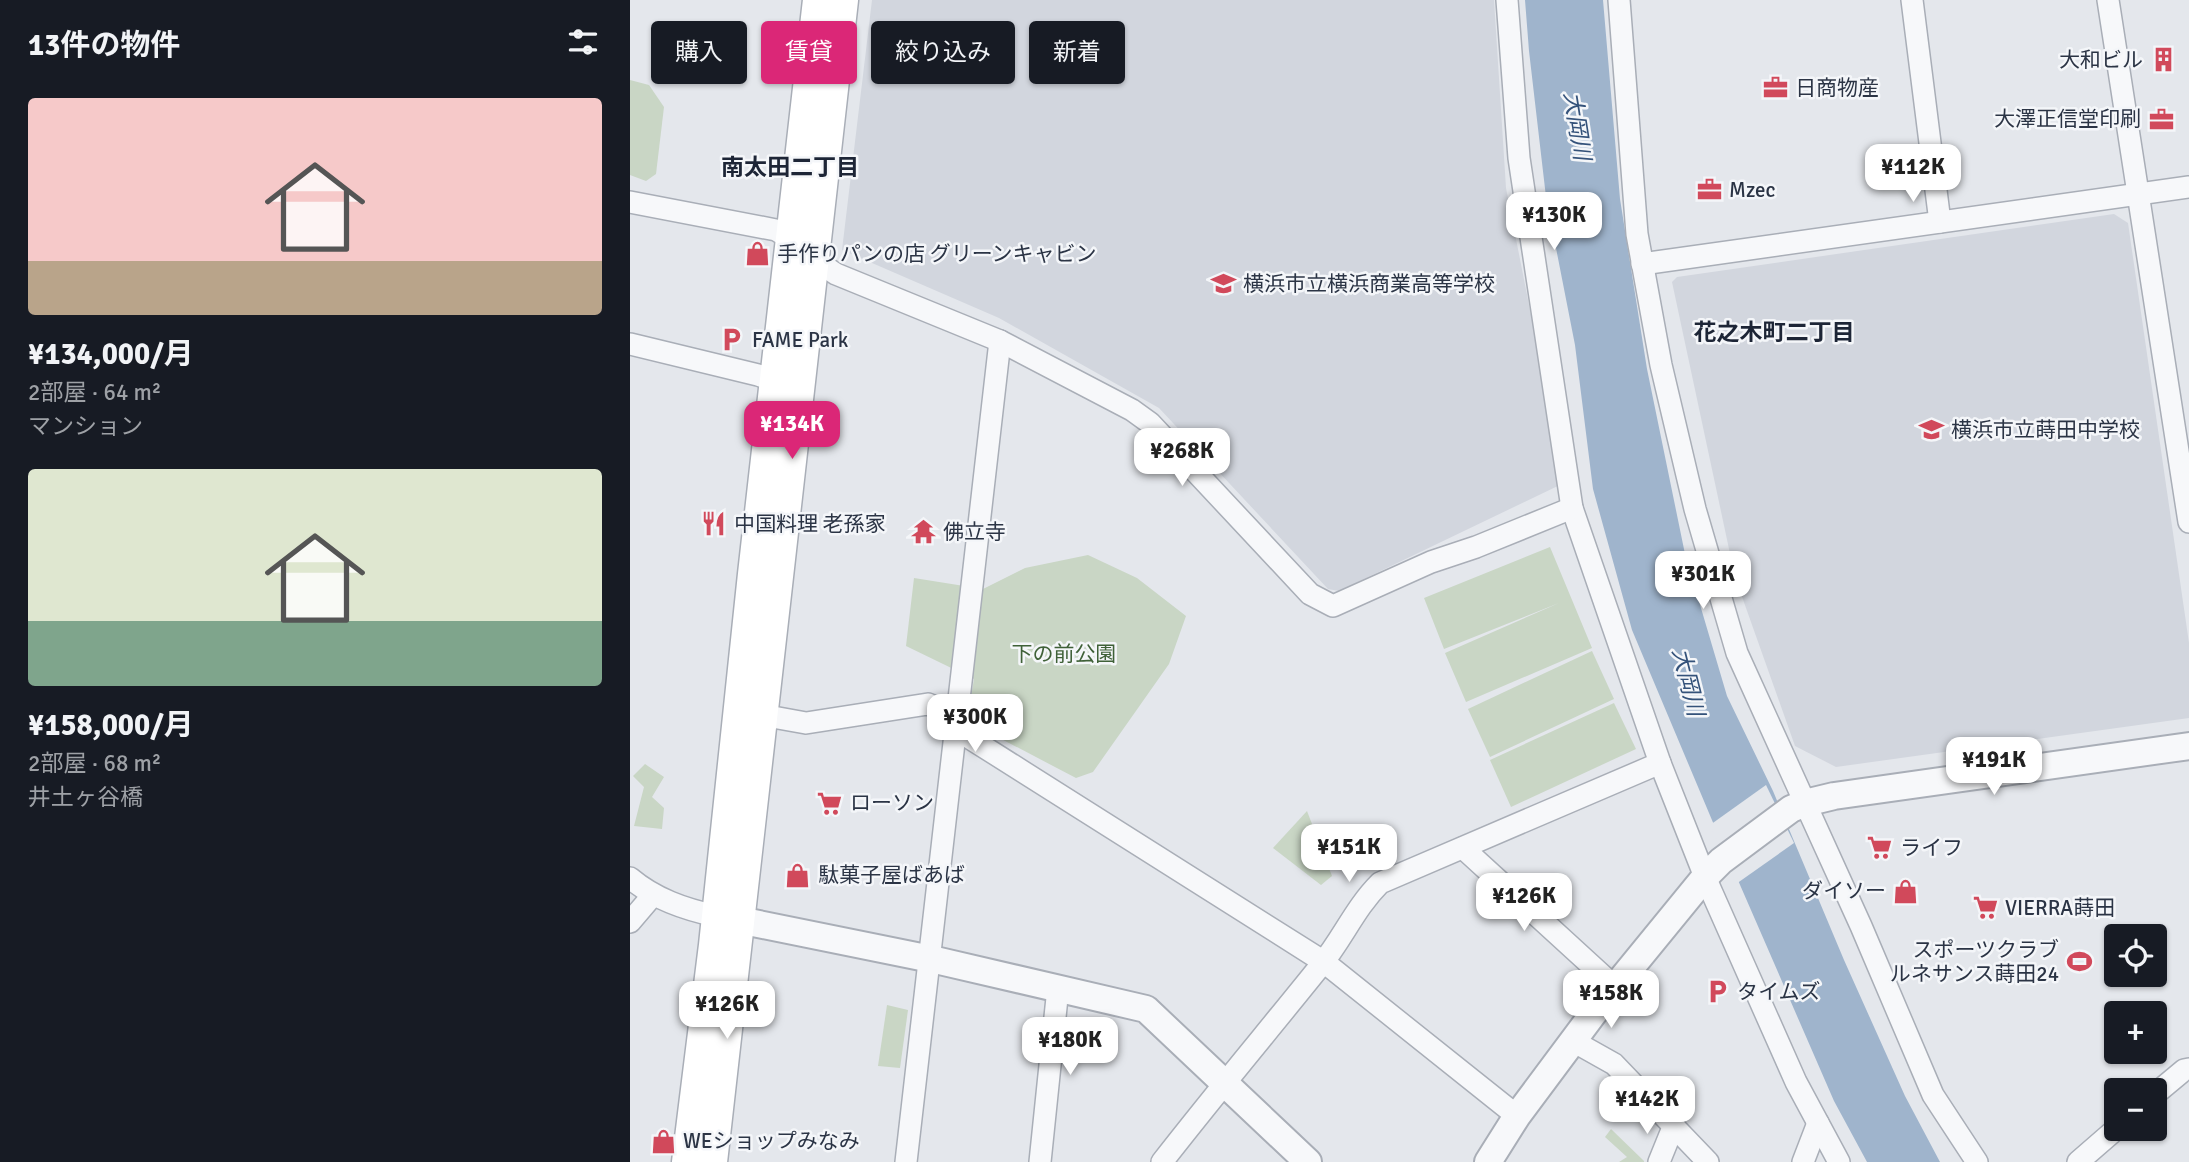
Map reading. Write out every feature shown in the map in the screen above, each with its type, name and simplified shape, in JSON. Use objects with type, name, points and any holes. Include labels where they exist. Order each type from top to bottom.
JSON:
[{"type":"main road","points":[[712,1162],[727,918],[775,381],[818,0]]},
{"type":"main road","points":[[687,1162],[762,715],[843,0]]},
{"type":"street","points":[[1507,0],[1519,158],[1572,508],[1660,763],[1713,869],[1796,1082],[1839,1162]]},
{"type":"street","points":[[1619,0],[1637,234],[1661,365],[1695,509],[1737,653],[1795,808],[1933,1095],[1977,1162]]},
{"type":"street","points":[[1912,0],[1940,222]]},
{"type":"street","points":[[2108,0],[2189,522]]},
{"type":"street","points":[[1643,264],[2189,187]]},
{"type":"street","points":[[630,202],[776,230],[792,239],[814,261],[836,274],[1000,341],[1132,410],[1150,423],[1310,594],[1333,606],[1431,562],[1572,508]]},
{"type":"street","points":[[906,1162],[1000,341]]},
{"type":"street","points":[[630,344],[775,381]]},
{"type":"street","points":[[762,715],[806,723],[928,704],[1324,962],[1517,1116]]},
{"type":"street","points":[[1488,1162],[1517,1116],[1573,1041],[1713,869],[1795,808],[1834,796],[2189,746]]},
{"type":"street","points":[[1162,1162],[1223,1082],[1324,962],[1363,900],[1380,883],[1660,763]]},
{"type":"street","points":[[1463,848],[1615,988]]},
{"type":"street","points":[[630,878],[653,895],[676,905],[727,918],[931,959],[1146,1009],[1308,1162]]},
{"type":"street","points":[[630,922],[653,895]]},
{"type":"street","points":[[1040,1162],[1058,988]]},
{"type":"street","points":[[1573,1041],[1614,1064],[1708,1162]]},
{"type":"street","points":[[2167,1085],[2189,1069]]},
{"type":"street","points":[[1803,1162],[1818,1123]]},
{"type":"street","points":[[1659,1162],[1674,1125]]},
{"type":"street","points":[[2078,1162],[2104,1139]]},
{"type":"shaded area","name":"横浜市立横浜商業高等学校","points":[[872,0],[1494,0],[1506,188],[1564,483],[1339,591],[1328,589],[1159,408],[999,318],[842,250]]},
{"type":"shaded area","name":"横浜市立蒔田中学校","points":[[2114,214],[2128,223],[2189,643],[2189,718],[1836,767],[1795,746],[1735,577],[1672,282],[1677,277]]},
{"type":"green space","points":[[630,80],[649,85],[664,107],[656,174],[646,181],[630,175]]},
{"type":"green space","points":[[1550,547],[1592,648],[1466,702],[1445,653],[1559,603],[1444,649],[1424,598]]},
{"type":"green space","name":"下の前公園","points":[[1088,555],[1137,578],[1186,616],[1169,664],[1093,772],[1076,778],[967,721],[974,679],[906,646],[914,578],[983,589],[1025,568]]},
{"type":"green space","points":[[1592,651],[1614,699],[1490,757],[1468,709]]},
{"type":"green space","points":[[1614,703],[1636,749],[1511,807],[1490,760]]},
{"type":"green space","points":[[645,764],[664,777],[652,797],[664,808],[662,829],[634,826],[644,787],[633,776]]},
{"type":"green space","points":[[1307,811],[1332,876],[1321,885],[1273,848]]},
{"type":"green space","points":[[887,1005],[908,1010],[900,1068],[878,1066]]},
{"type":"green space","points":[[1611,1129],[1644,1162],[1619,1162],[1627,1157],[1605,1137]]},
{"type":"water","name":"大岡川","points":[[1525,0],[1603,0],[1620,199],[1647,369],[1685,554],[1727,696],[1773,791],[1905,1096],[1940,1162],[1867,1162],[1834,1101],[1632,630],[1593,489],[1575,345],[1546,197]]},
{"type":"pier","points":[[1766,785],[1794,843],[1736,884],[1710,825]]},
{"type":"place","name":"大和ビル","points":[[2163,60]]},
{"type":"place","name":"日商物産","points":[[1775,88]]},
{"type":"place","name":"大澤正信堂印刷","points":[[2161,119]]},
{"type":"place","name":"Mzec","points":[[1709,190]]},
{"type":"place","name":"手作りパンの店 グリーンキャビン","points":[[757,254]]},
{"type":"place","name":"横浜市立横浜商業高等学校","points":[[1223,284]]},
{"type":"place","name":"FAME Park","points":[[732,340]]},
{"type":"place","name":"横浜市立蒔田中学校","points":[[1931,430]]},
{"type":"place","name":"中国料理 老孫家","points":[[714,524]]},
{"type":"place","name":"佛立寺","points":[[923,532]]},
{"type":"place","name":"ローソン","points":[[830,803]]},
{"type":"place","name":"ライフ","points":[[1880,848]]},
{"type":"place","name":"駄菓子屋ばあば","points":[[798,875]]},
{"type":"place","name":"ダイソー","points":[[1906,891]]},
{"type":"place","name":"VIERRA蒔田","points":[[1985,908]]},
{"type":"place","name":"スポーツクラブ ルネサンス蒔田24","points":[[2079,962]]},
{"type":"place","name":"タイムズ","points":[[1717,992]]},
{"type":"place","name":"WEショップみなみ","points":[[663,1141]]},
{"type":"district","name":"南太田二丁目","points":[[790,167]]},
{"type":"district","name":"花之木町二丁目","points":[[1774,332]]}]
